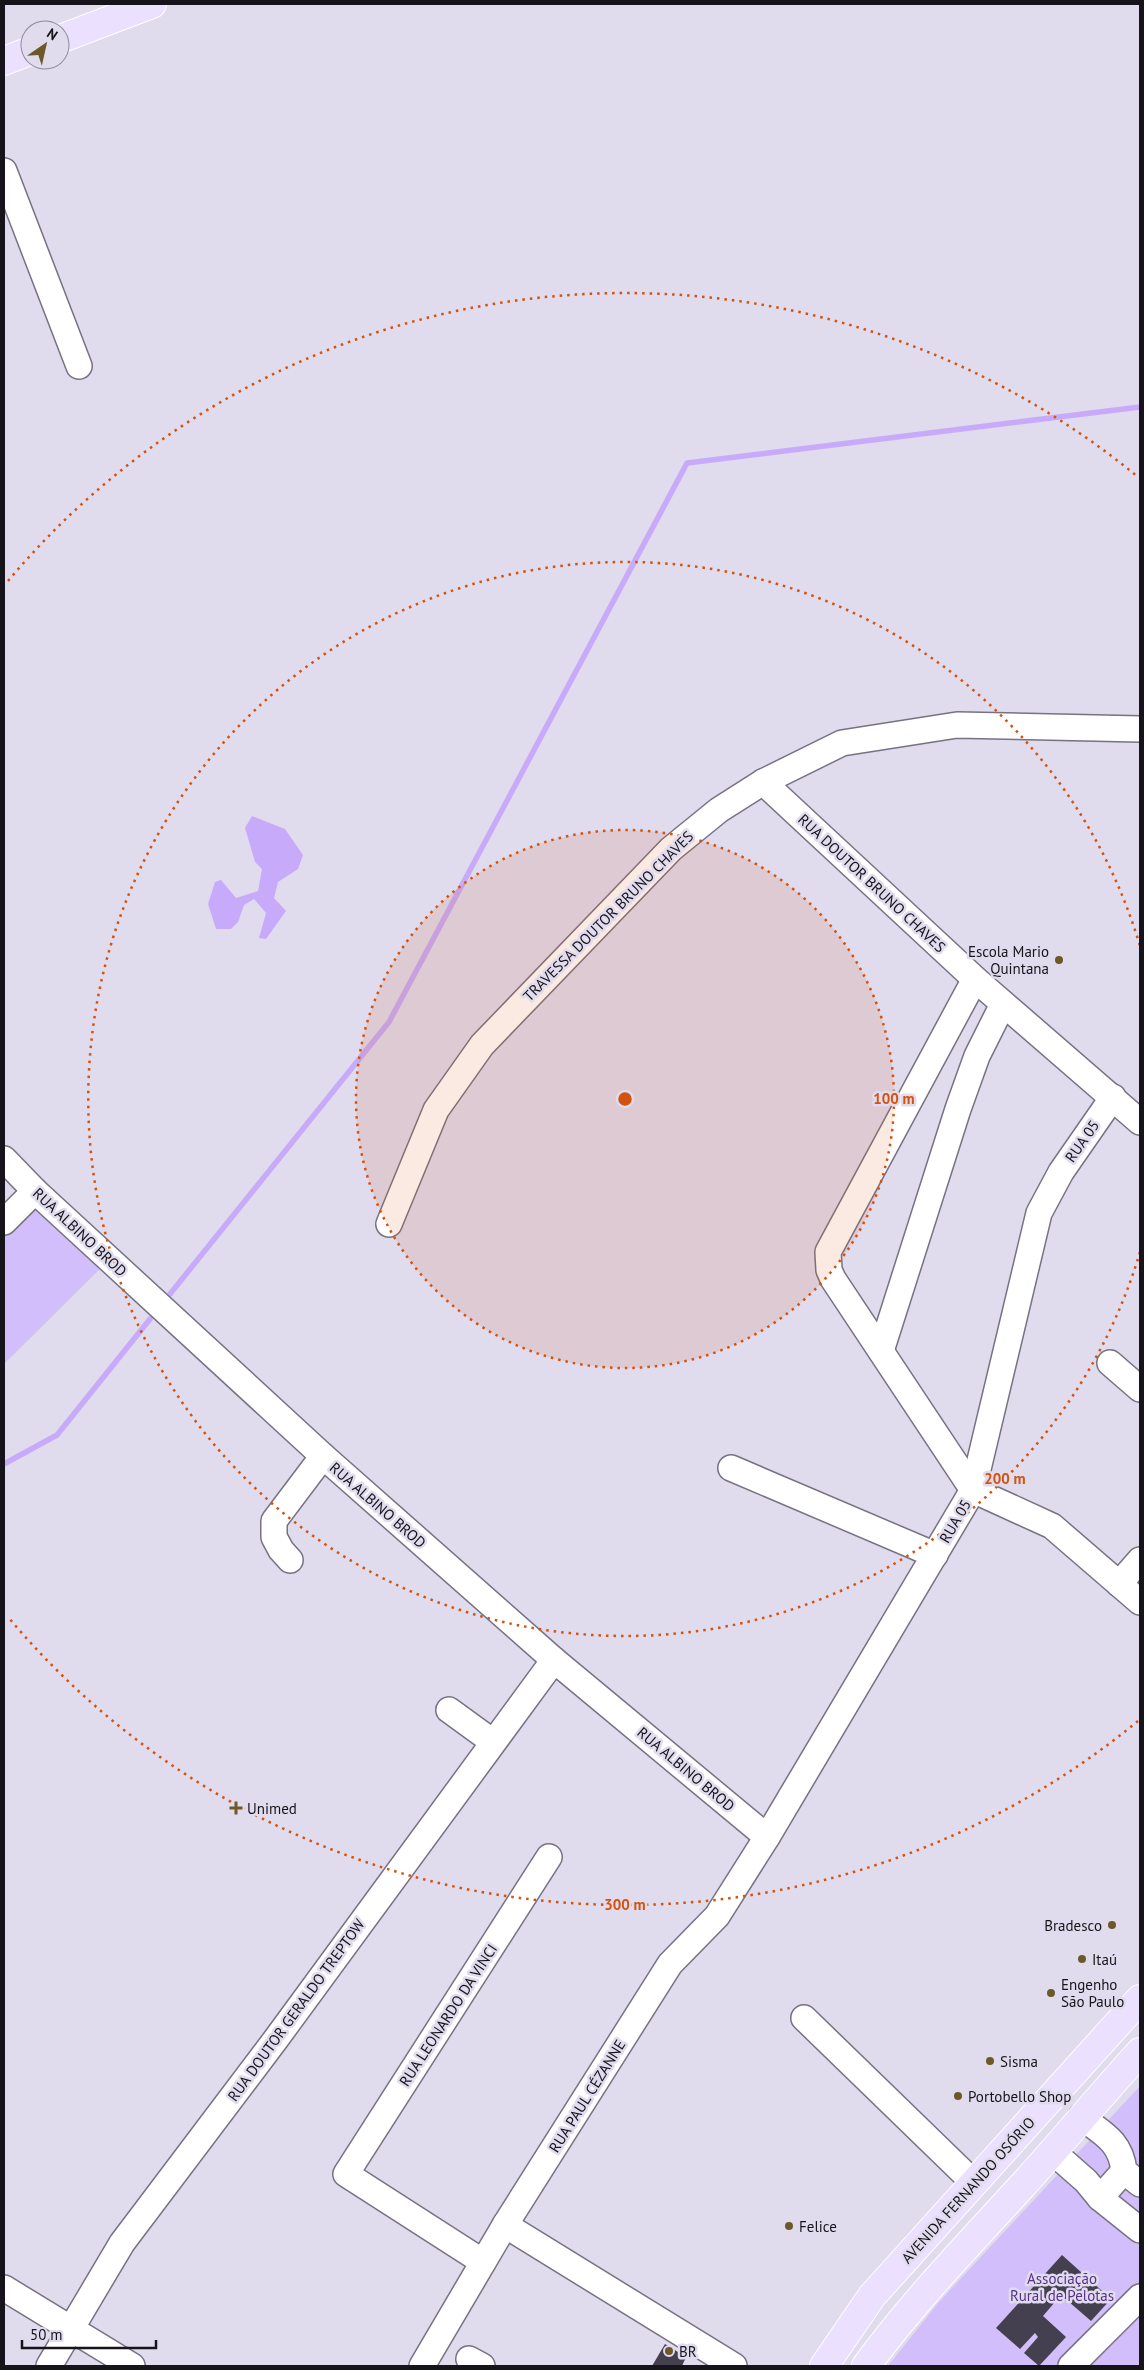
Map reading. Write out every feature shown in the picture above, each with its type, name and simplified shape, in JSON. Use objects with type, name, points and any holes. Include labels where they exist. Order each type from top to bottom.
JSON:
[{"type":"main road","points":[[70,35],[152,4]]},
{"type":"main road","points":[[4,61],[20,55]]},
{"type":"main road","name":"AVENIDA FERNANDO OSÓRIO","points":[[824,2366],[872,2296],[1140,1999]]},
{"type":"main road","points":[[866,2366],[898,2322],[1053,2152],[1081,2117],[1140,2052]]},
{"type":"street","points":[[4,171],[79,366]]},
{"type":"street","name":"TRAVESSA DOUTOR BRUNO CHAVES","points":[[389,1224],[436,1110],[482,1045],[671,849],[719,810],[763,782],[842,743],[957,725],[1140,729]]},
{"type":"street","name":"RUA DOUTOR BRUNO CHAVES","points":[[763,782],[975,979],[1140,1122]]},
{"type":"street","points":[[975,979],[828,1252],[829,1270],[833,1279],[973,1490],[1052,1526],[1140,1602]]},
{"type":"street","points":[[881,1352],[958,1109],[981,1048],[1003,1004]]},
{"type":"street","name":"RUA 05","points":[[767,1837],[973,1490],[1039,1213],[1061,1172],[1112,1097]]},
{"type":"street","name":"RUA ALBINO BROD","points":[[4,1159],[35,1191],[322,1456],[554,1660],[767,1837]]},
{"type":"street","points":[[4,1222],[35,1191]]},
{"type":"street","points":[[1110,1363],[1140,1389]]},
{"type":"street","points":[[290,1560],[281,1550],[274,1537],[274,1521],[322,1456]]},
{"type":"street","points":[[731,1468],[935,1555]]},
{"type":"street","points":[[1119,1584],[1140,1560]]},
{"type":"street","name":"RUA DOUTOR GERALDO TREPTOW","points":[[49,2366],[122,2243],[554,1660]]},
{"type":"street","points":[[449,1710],[493,1742]]},
{"type":"street","name":"RUA PAUL CÉZANNE","points":[[422,2366],[505,2225],[670,1964],[717,1916],[767,1837]]},
{"type":"street","name":"RUA LEONARDO DA VINCI","points":[[483,2262],[346,2174],[549,1857]]},
{"type":"street","points":[[804,2018],[974,2183]]},
{"type":"street","points":[[1081,2117],[1098,2129],[1121,2152],[1132,2178],[1100,2198]]},
{"type":"street","points":[[1053,2152],[1086,2181],[1100,2198],[1140,2230]]},
{"type":"street","points":[[505,2225],[734,2366]]},
{"type":"street","points":[[4,2288],[132,2366]]},
{"type":"street","points":[[1071,2366],[1140,2297]]},
{"type":"green space","points":[[35,1191],[110,1259],[4,1364],[4,1222]]},
{"type":"green space","name":"Associação Rural de Pelotas","points":[[1140,2086],[1140,2366],[888,2366],[938,2303]]},
{"type":"shaded area","points":[[252,816],[285,829],[303,855],[298,869],[278,882],[274,898],[286,911],[266,939],[259,938],[266,913],[254,899],[244,905],[238,922],[231,929],[216,929],[208,904],[215,882],[221,880],[236,898],[258,891],[262,869],[255,862],[245,828]]},
{"type":"building","points":[[1062,2255],[1111,2299],[1091,2321],[1061,2295],[1043,2316],[1066,2337],[1039,2366],[1024,2353],[1038,2337],[1035,2333],[1020,2349],[996,2328]]},
{"type":"building","name":"BR","points":[[665,2344],[686,2357],[682,2366],[652,2366]]},
{"type":"waterway","points":[[170,1294],[389,1022],[687,463],[1140,407]]},
{"type":"waterway","points":[[4,1464],[57,1435],[150,1319]]},
{"type":"place","name":"Escola Mario Quintana","points":[[1059,960]]},
{"type":"place","name":"Unimed","points":[[236,1808]]},
{"type":"place","name":"Bradesco","points":[[1112,1925]]},
{"type":"place","name":"Itaú","points":[[1082,1959]]},
{"type":"place","name":"Engenho São Paulo","points":[[1051,1993]]},
{"type":"place","name":"Sisma","points":[[990,2061]]},
{"type":"place","name":"Portobello Shop","points":[[958,2096]]},
{"type":"place","name":"Felice","points":[[789,2226]]},
{"type":"place","name":"BR","points":[[669,2351]]}]
